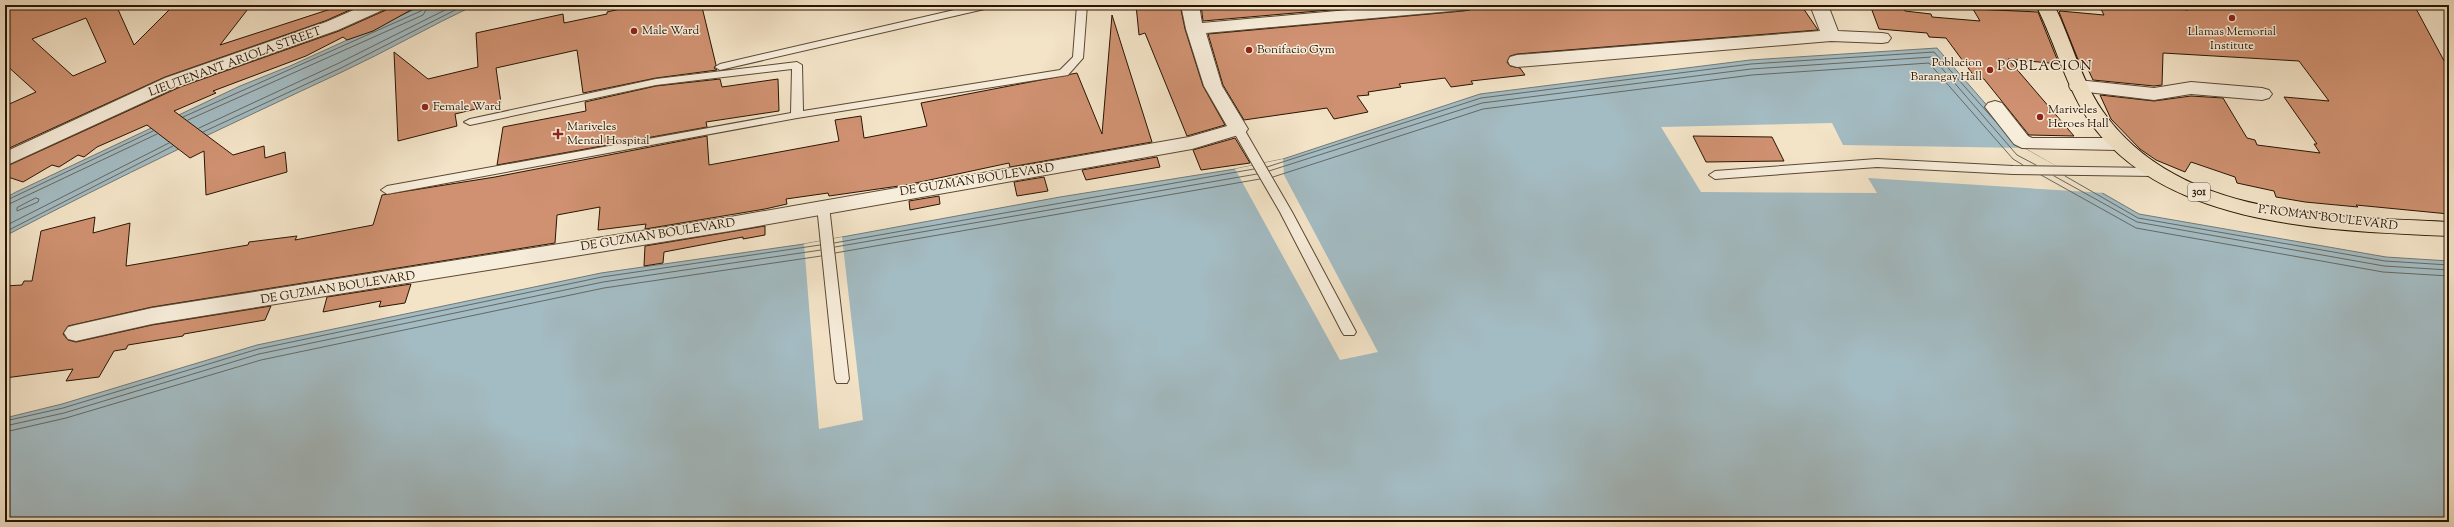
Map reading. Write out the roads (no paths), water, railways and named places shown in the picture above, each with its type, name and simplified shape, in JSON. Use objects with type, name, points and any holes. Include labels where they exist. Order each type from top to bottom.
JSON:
[{"type":"main road","name":"P. ROMAN BOULEVARD","points":[[2045,5],[2066,50],[2078,86],[2099,122],[2124,151],[2153,172],[2183,186],[2225,202],[2268,212],[2358,224],[2449,230]]},
{"type":"street","name":"LIEUTENANT ARIOLA STREET","points":[[5,160],[172,82],[332,26],[379,5]]},
{"type":"street","points":[[1190,5],[1195,30],[1213,86],[1238,129]]},
{"type":"street","points":[[1195,30],[1463,5]]},
{"type":"street","points":[[1819,5],[1832,36]]},
{"type":"street","points":[[1518,61],[1832,36],[1882,38]]},
{"type":"street","points":[[2078,86],[2154,94],[2191,88],[2262,94]]},
{"type":"street","points":[[1995,107],[2021,140],[2029,144],[2117,144]]},
{"type":"street","name":"DE GUZMAN BOULEVARD","points":[[76,333],[152,316],[730,224],[823,206],[1192,143],[1238,129]]},
{"type":"lane","points":[[470,122],[656,82],[989,5]]},
{"type":"lane","points":[[387,190],[796,114],[1064,73],[1078,58],[1082,5]]},
{"type":"lane","points":[[656,82],[797,65],[796,114]]},
{"type":"lane","points":[[1238,129],[1286,212],[1349,332]]},
{"type":"lane","points":[[1715,175],[1877,163],[2013,170],[2153,172]]},
{"type":"lane","points":[[823,206],[842,379]]},
{"type":"water","points":[[424,5],[475,5],[359,64],[88,193],[5,236],[5,198],[240,86],[290,66]]},
{"type":"water","points":[[1937,48],[2024,148],[2139,214],[2386,257],[2449,261],[2449,522],[5,522],[5,418],[62,404],[257,345],[601,273],[804,244],[1060,197],[1235,169],[1283,159],[1480,94],[1750,60]]},
{"type":"place","name":"Llamas Memorial Institute","points":[[2232,18]]},
{"type":"place","name":"Male Ward","points":[[634,31]]},
{"type":"place","name":"Bonifacio Gym","points":[[1249,50]]},
{"type":"place","name":"Poblacion Barangay Hall","points":[[1990,70]]},
{"type":"place","name":"Female Ward","points":[[425,107]]},
{"type":"place","name":"Mariveles Heroes Hall","points":[[2040,117]]},
{"type":"place","name":"Mariveles Mental Hospital","points":[[558,134]]},
{"type":"district","name":"POBLACION","points":[[2045,67]]}]
